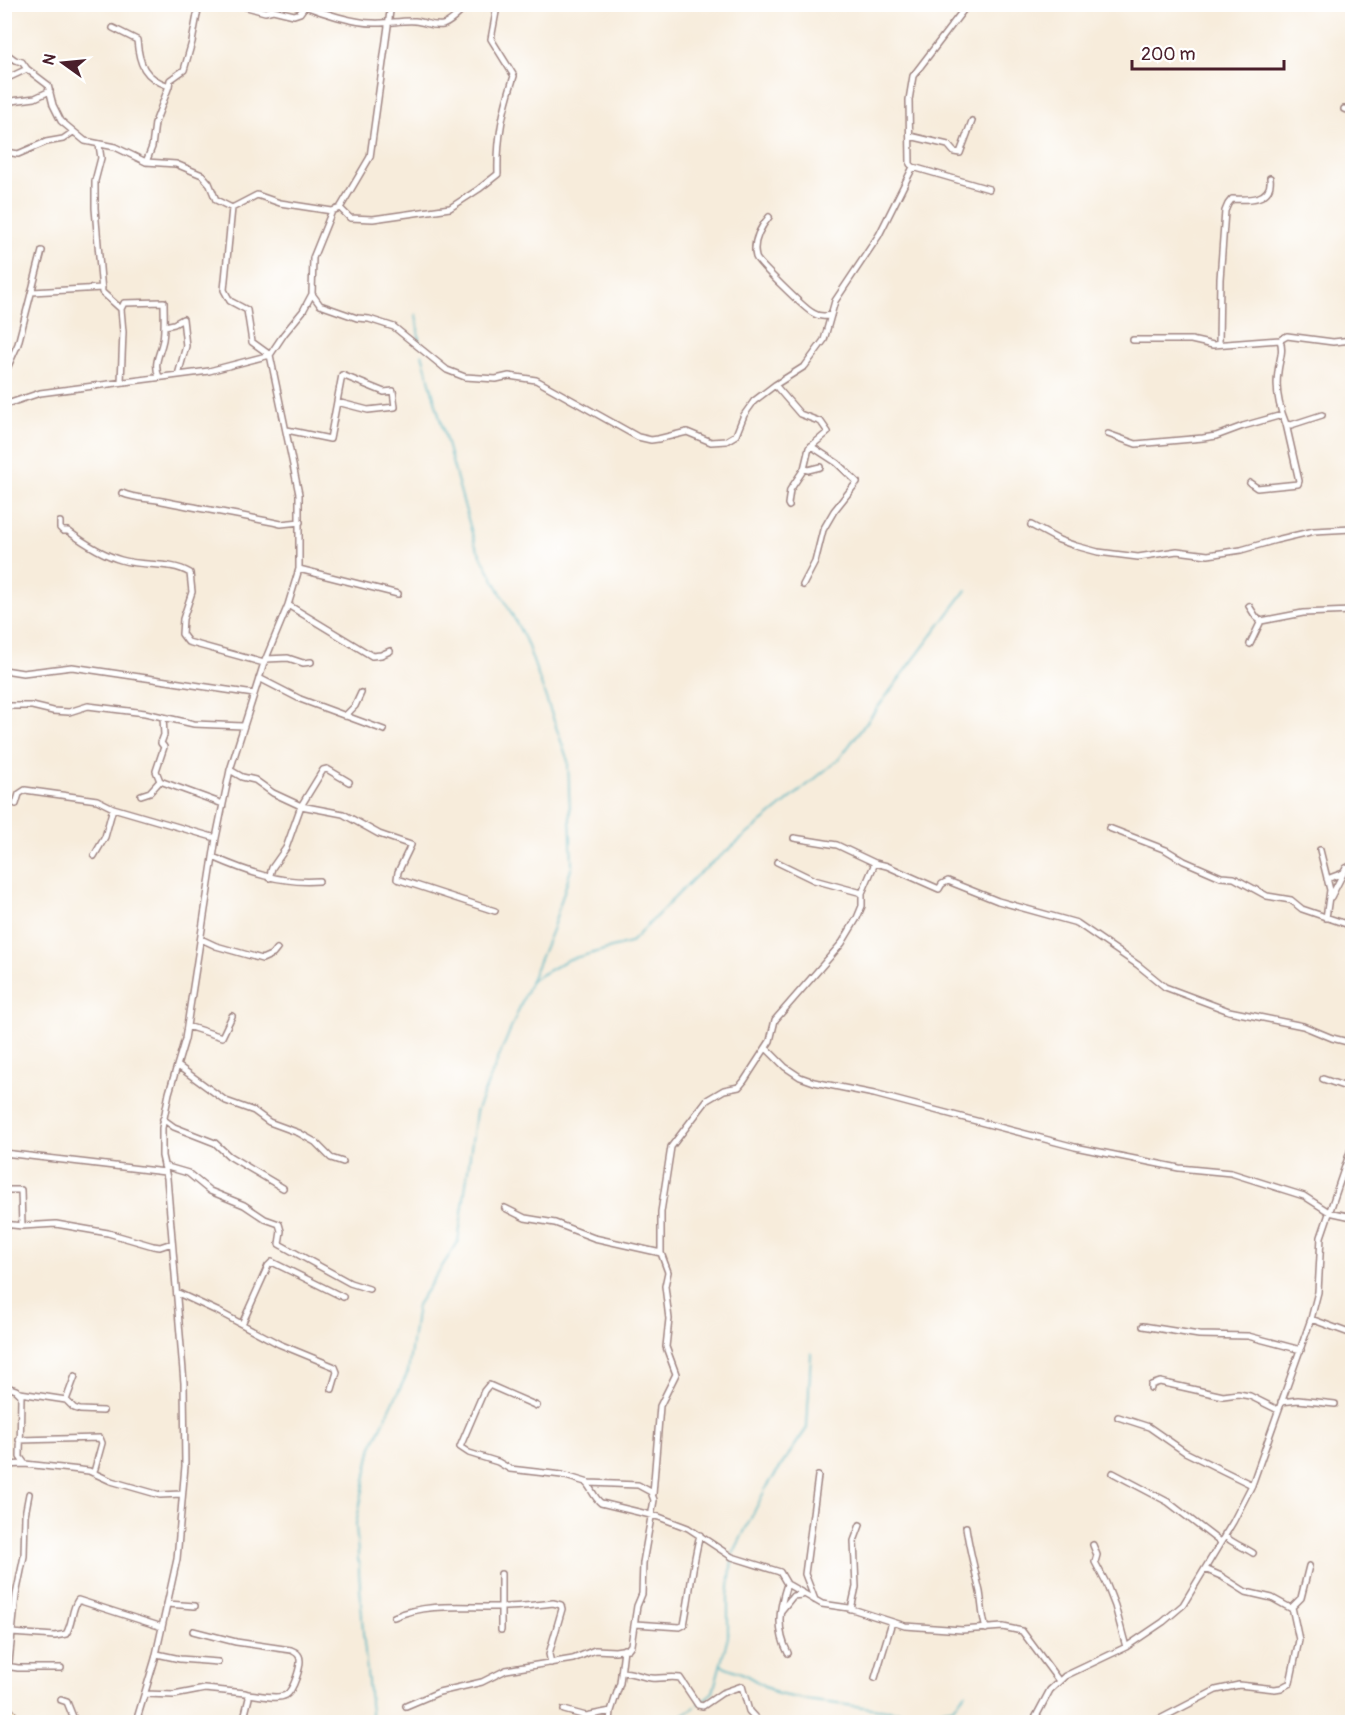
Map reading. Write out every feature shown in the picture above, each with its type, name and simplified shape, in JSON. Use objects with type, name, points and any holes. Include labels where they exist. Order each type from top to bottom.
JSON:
[{"type":"main road","points":[[4,1704],[17,1720]]},
{"type":"street","points":[[146,162],[152,147],[155,123],[170,80],[184,70],[200,4]]},
{"type":"street","points":[[236,4],[265,12],[273,10],[294,15],[300,13],[305,6],[316,11],[322,10],[330,15],[371,24],[415,21],[434,25],[445,25],[469,4]]},
{"type":"street","points":[[232,208],[257,195],[280,203],[332,211],[340,208],[370,157],[391,4]]},
{"type":"street","points":[[340,208],[350,218],[373,219],[450,208],[498,174],[497,147],[500,125],[514,76],[491,39],[496,12],[490,4]]},
{"type":"street","points":[[968,4],[913,76],[909,100],[910,164],[913,167],[989,189]]},
{"type":"street","points":[[113,28],[136,40],[138,60],[148,74],[158,83],[169,86]]},
{"type":"street","points":[[4,52],[22,62],[27,69],[48,85],[53,105],[61,121],[85,141],[115,147],[146,162],[176,164],[202,175],[209,183],[216,200],[232,208]]},
{"type":"street","points":[[4,77],[27,69]]},
{"type":"street","points":[[4,102],[35,98],[50,91]]},
{"type":"street","points":[[1344,109],[1353,111]]},
{"type":"street","points":[[910,136],[948,145],[954,152],[960,153],[972,122]]},
{"type":"street","points":[[7,152],[18,154],[45,142],[63,139],[73,132]]},
{"type":"street","points":[[99,145],[101,158],[95,181],[95,208],[102,292],[121,309]]},
{"type":"street","points":[[312,294],[320,305],[357,318],[369,319],[394,327],[447,370],[465,377],[496,379],[509,376],[536,380],[629,432],[651,440],[687,432],[711,442],[726,441],[736,435],[744,415],[754,401],[805,366],[824,340],[835,301],[879,235],[913,167]]},
{"type":"street","points":[[1220,344],[1220,279],[1225,212],[1232,199],[1253,199],[1269,191],[1270,178]]},
{"type":"street","points":[[136,1722],[157,1654],[178,1548],[182,1494],[185,1424],[178,1293],[161,1147],[163,1119],[187,1026],[216,838],[230,770],[265,661],[288,605],[299,569],[299,494],[270,355],[252,342],[247,310],[230,301],[224,290],[232,208]]},
{"type":"street","points":[[4,405],[40,393],[209,371],[270,355],[303,311],[312,294],[314,258],[332,211]]},
{"type":"street","points":[[769,217],[759,229],[756,247],[756,257],[762,267],[773,274],[780,284],[811,313],[823,317],[831,315]]},
{"type":"street","points":[[4,375],[18,344],[42,251]]},
{"type":"street","points":[[32,292],[102,288]]},
{"type":"street","points":[[121,382],[123,332],[121,309],[124,303],[164,302],[163,343],[155,367],[159,377]]},
{"type":"street","points":[[165,326],[183,319],[186,346],[178,375]]},
{"type":"street","points":[[1133,340],[1183,340],[1213,345],[1280,340],[1287,336],[1333,342],[1353,340]]},
{"type":"street","points":[[1250,483],[1257,488],[1298,484],[1292,445],[1278,403],[1278,373],[1282,356],[1280,340]]},
{"type":"street","points":[[287,430],[330,439],[342,375],[384,392],[393,391],[395,407],[368,410],[337,402]]},
{"type":"street","points":[[776,385],[800,414],[821,422],[828,432],[809,448],[804,469],[790,490],[789,506]]},
{"type":"street","points":[[1108,434],[1136,444],[1203,438],[1282,415]]},
{"type":"street","points":[[1286,424],[1291,425],[1322,415]]},
{"type":"street","points":[[803,585],[815,562],[823,530],[834,511],[857,482],[837,463],[811,446]]},
{"type":"street","points":[[804,469],[820,467]]},
{"type":"street","points":[[122,493],[133,498],[160,500],[281,524],[300,522]]},
{"type":"street","points":[[60,522],[60,528],[63,531],[68,531],[99,550],[123,561],[166,565],[190,573],[192,592],[183,619],[182,634],[188,642],[265,661],[288,658],[303,663],[311,662]]},
{"type":"street","points":[[1032,525],[1059,540],[1076,546],[1098,552],[1137,557],[1177,552],[1208,555],[1241,550],[1314,531],[1353,529]]},
{"type":"street","points":[[299,569],[398,594]]},
{"type":"street","points":[[288,605],[372,656],[390,651]]},
{"type":"street","points":[[1249,606],[1261,621],[1303,613],[1353,611]]},
{"type":"street","points":[[1250,644],[1261,621]]},
{"type":"street","points":[[4,670],[23,673],[72,667],[254,694]]},
{"type":"street","points":[[260,678],[300,699],[384,730]]},
{"type":"street","points":[[345,716],[356,706],[361,693]]},
{"type":"street","points":[[4,706],[32,706],[69,712],[88,706],[194,724],[243,726]]},
{"type":"street","points":[[163,717],[164,735],[161,743],[164,747],[156,771],[160,781],[223,804]]},
{"type":"street","points":[[269,878],[272,868],[286,848],[301,806],[324,770],[327,769],[350,782]]},
{"type":"street","points":[[230,770],[242,777],[255,780],[273,793],[301,806],[343,814],[379,834],[411,845],[397,879],[495,911]]},
{"type":"street","points":[[141,795],[150,792],[160,781]]},
{"type":"street","points":[[16,804],[19,794],[25,790],[96,800],[113,808],[216,838]]},
{"type":"street","points":[[94,856],[105,837],[113,808]]},
{"type":"street","points":[[1109,828],[1166,850],[1184,861],[1221,877],[1234,878],[1267,896],[1290,900],[1302,909],[1353,926]]},
{"type":"street","points":[[794,837],[837,845],[932,887],[939,889],[948,881],[1017,908],[1064,918],[1084,927],[1165,987],[1229,1011],[1303,1026],[1351,1043],[1353,1028]]},
{"type":"street","points":[[1320,850],[1330,898],[1326,918]]},
{"type":"street","points":[[213,857],[269,878],[305,882],[319,881]]},
{"type":"street","points":[[777,862],[814,880],[862,893]]},
{"type":"street","points":[[406,1706],[440,1692],[482,1682],[506,1670],[578,1658],[595,1650],[611,1652],[628,1649],[631,1645],[637,1606],[642,1594],[643,1563],[652,1515],[660,1406],[676,1374],[666,1347],[669,1319],[665,1287],[668,1272],[661,1253],[661,1212],[671,1147],[700,1107],[724,1090],[739,1087],[772,1037],[775,1020],[842,943],[862,906],[862,893],[875,863]]},
{"type":"street","points":[[1330,898],[1337,889],[1346,868],[1353,865]]},
{"type":"street","points":[[1327,879],[1343,873]]},
{"type":"street","points":[[201,939],[216,946],[262,959],[273,954],[277,949]]},
{"type":"street","points":[[187,1026],[222,1037],[232,1016]]},
{"type":"street","points":[[766,1048],[785,1067],[800,1077],[814,1082],[874,1094],[1075,1147],[1179,1168],[1231,1173],[1304,1196],[1319,1203],[1329,1212],[1353,1216]]},
{"type":"street","points":[[178,1066],[229,1103],[254,1111],[269,1122],[299,1133],[315,1142],[331,1158],[343,1162]]},
{"type":"street","points":[[1323,1079],[1353,1089]]},
{"type":"street","points":[[163,1119],[174,1127],[214,1143],[230,1156],[282,1188]]},
{"type":"street","points":[[1033,1722],[1050,1690],[1059,1681],[1126,1647],[1174,1614],[1183,1605],[1226,1532],[1252,1485],[1301,1350],[1318,1292],[1320,1242],[1353,1146]]},
{"type":"street","points":[[4,1153],[188,1173],[210,1191],[244,1205],[265,1219],[279,1224],[281,1231],[279,1244],[350,1283],[369,1289]]},
{"type":"street","points":[[4,1190],[21,1190],[22,1227]]},
{"type":"street","points":[[505,1208],[525,1218],[555,1223],[594,1238],[661,1253]]},
{"type":"street","points":[[4,1224],[22,1227],[52,1224],[108,1233],[153,1246],[160,1247],[172,1243]]},
{"type":"street","points":[[242,1324],[268,1266],[272,1262],[343,1297]]},
{"type":"street","points":[[178,1293],[279,1344],[335,1367],[338,1372],[332,1389]]},
{"type":"street","points":[[1311,1318],[1353,1334]]},
{"type":"street","points":[[1143,1326],[1199,1335],[1248,1336],[1301,1350]]},
{"type":"street","points":[[66,1400],[75,1376]]},
{"type":"street","points":[[1151,1388],[1151,1384],[1160,1382],[1223,1396],[1238,1394],[1250,1396],[1278,1410]]},
{"type":"street","points":[[537,1406],[489,1385],[484,1391],[460,1448],[498,1462],[510,1469],[562,1475],[585,1482],[638,1485],[651,1492],[653,1496]]},
{"type":"street","points":[[4,1386],[14,1388],[20,1393],[66,1400],[74,1408],[80,1410],[103,1412]]},
{"type":"street","points":[[20,1393],[20,1457],[25,1464]]},
{"type":"street","points":[[1281,1402],[1298,1400],[1335,1404]]},
{"type":"street","points":[[1118,1417],[1149,1427],[1185,1452],[1252,1485]]},
{"type":"street","points":[[19,1440],[100,1438],[102,1443],[94,1472]]},
{"type":"street","points":[[4,1465],[25,1464],[94,1472],[111,1481],[160,1495],[182,1494]]},
{"type":"street","points":[[1113,1473],[1168,1502],[1220,1542]]},
{"type":"street","points":[[815,1600],[805,1574],[818,1476]]},
{"type":"street","points":[[585,1482],[601,1503],[652,1515],[688,1528],[727,1555],[780,1572],[787,1584],[803,1595],[828,1606],[851,1609],[919,1628],[1003,1627],[1024,1633],[1059,1681]]},
{"type":"street","points":[[5,1666],[9,1662],[16,1594],[24,1556],[25,1515],[29,1494]]},
{"type":"street","points":[[851,1609],[856,1587],[854,1541],[860,1525]]},
{"type":"street","points":[[966,1527],[986,1629]]},
{"type":"street","points":[[1226,1532],[1225,1536],[1230,1541],[1243,1546],[1253,1554]]},
{"type":"street","points":[[635,1624],[680,1627],[684,1625],[693,1563],[700,1535]]},
{"type":"street","points":[[1093,1545],[1097,1555],[1095,1562],[1106,1583],[1126,1647]]},
{"type":"street","points":[[1292,1607],[1300,1598],[1309,1566]]},
{"type":"street","points":[[1205,1569],[1246,1592],[1272,1598],[1285,1606],[1292,1607]]},
{"type":"street","points":[[501,1574],[501,1630]]},
{"type":"street","points":[[787,1584],[782,1602],[780,1632],[788,1653]]},
{"type":"street","points":[[781,1611],[794,1596],[803,1595]]},
{"type":"street","points":[[11,1633],[55,1636],[66,1634],[71,1626],[74,1606],[78,1600],[162,1627]]},
{"type":"street","points":[[167,1604],[195,1606]]},
{"type":"street","points":[[394,1617],[421,1609],[457,1605],[501,1607],[561,1605],[560,1617],[549,1654],[551,1663]]},
{"type":"street","points":[[1154,1722],[1216,1690],[1239,1685],[1275,1689],[1290,1683],[1299,1640],[1292,1607]]},
{"type":"street","points":[[875,1678],[892,1622]]},
{"type":"street","points":[[145,1694],[174,1695],[205,1689],[283,1697],[290,1692],[300,1664],[297,1653],[291,1650],[236,1642],[193,1631]]},
{"type":"street","points":[[610,1722],[620,1683],[624,1649]]},
{"type":"street","points":[[157,1654],[180,1659],[218,1662]]},
{"type":"street","points":[[5,1666],[61,1668]]},
{"type":"street","points":[[621,1672],[630,1672],[650,1678],[671,1676],[681,1678],[698,1705],[703,1706],[723,1693],[742,1686],[749,1711],[759,1722]]},
{"type":"street","points":[[243,1722],[248,1694]]},
{"type":"street","points":[[61,1700],[69,1704],[75,1722]]},
{"type":"street","points":[[564,1710],[586,1716],[611,1711]]},
{"type":"street","points":[[4,1718],[17,1720]]},
{"type":"waterway","points":[[416,314],[420,346]]},
{"type":"waterway","points":[[372,1722],[356,1524],[372,1446],[408,1372],[417,1305],[458,1242],[476,1112],[552,930],[572,866],[568,761],[526,641],[475,544],[422,354]]},
{"type":"waterway","points":[[530,981],[567,960],[630,943],[695,877],[839,759],[966,590]]},
{"type":"waterway","points":[[733,1554],[766,1488],[807,1428],[811,1353]]},
{"type":"waterway","points":[[699,1704],[713,1692],[728,1637],[728,1597],[732,1559]]},
{"type":"waterway","points":[[721,1665],[744,1674],[778,1694],[813,1701],[913,1713],[952,1708],[966,1693]]},
{"type":"waterway","points":[[672,1722],[695,1707]]}]
